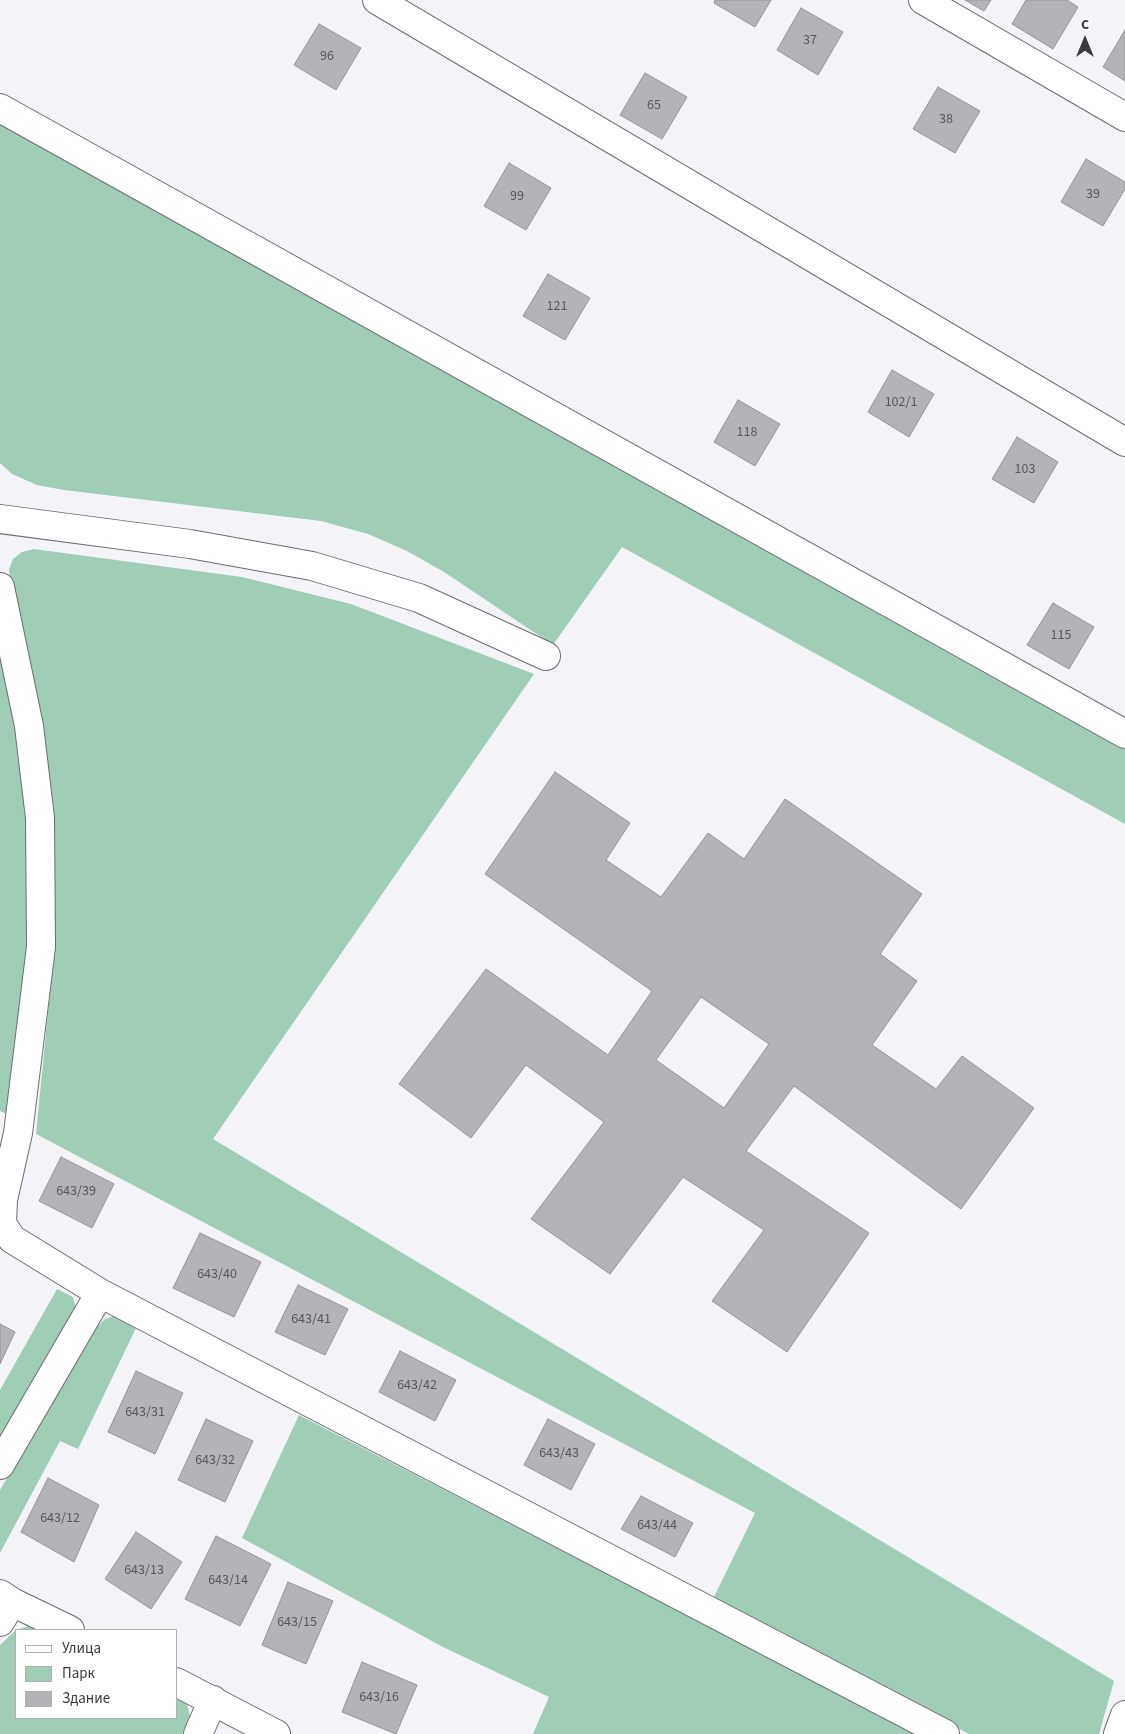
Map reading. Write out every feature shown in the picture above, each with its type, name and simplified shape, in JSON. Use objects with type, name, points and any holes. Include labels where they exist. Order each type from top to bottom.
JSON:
[{"type":"street","points":[[377,0],[1125,442]]},
{"type":"street","points":[[923,0],[1125,117]]},
{"type":"street","points":[[0,108],[1125,734]]},
{"type":"street","points":[[0,519],[190,544],[312,566],[419,598],[546,656]]},
{"type":"street","points":[[0,588],[29,726],[40,818],[41,947],[18,1133],[3,1200],[2,1224],[12,1239],[100,1293],[945,1734]]},
{"type":"street","points":[[0,1465],[100,1293]]},
{"type":"street","points":[[4,1606],[67,1629]]},
{"type":"street","points":[[178,1683],[276,1734]]},
{"type":"street","points":[[198,1734],[213,1700]]},
{"type":"street","points":[[1118,1734],[1125,1715]]},
{"type":"green space","points":[[0,124],[1125,747],[1125,824],[622,547],[553,645],[444,572],[407,551],[368,534],[321,521],[64,490],[37,485],[12,474],[0,463]]},
{"type":"green space","points":[[34,549],[242,577],[351,604],[534,674],[213,1139],[1114,1681],[1099,1734],[969,1734],[714,1597],[755,1513],[36,1134],[53,961],[9,570],[13,559],[22,552]]},
{"type":"green space","points":[[0,637],[19,746],[33,850],[33,957],[13,1117],[0,1111]]},
{"type":"green space","points":[[57,1289],[73,1297],[75,1305],[74,1317],[0,1445],[0,1390]]},
{"type":"green space","points":[[114,1316],[123,1319],[136,1328],[78,1449],[60,1441],[0,1553],[0,1490],[96,1328],[105,1319]]},
{"type":"green space","points":[[299,1415],[917,1734],[533,1734],[549,1697],[443,1647],[242,1538]]},
{"type":"green space","points":[[32,1625],[47,1629],[19,1629]]},
{"type":"green space","points":[[15,1631],[15,1719],[178,1719],[178,1697],[187,1704],[190,1716],[182,1734],[0,1734],[0,1645]]},
{"type":"building","points":[[715,0],[771,0],[755,27],[714,3]]},
{"type":"building","points":[[965,0],[991,0],[984,11]]},
{"type":"building","points":[[1026,0],[1067,0],[1078,7],[1053,49],[1012,24]]},
{"type":"building","points":[[801,8],[843,32],[818,75],[777,50]]},
{"type":"building","points":[[319,24],[361,48],[336,90],[294,65]]},
{"type":"building","points":[[1125,30],[1125,81],[1103,67]]},
{"type":"building","points":[[645,73],[687,97],[662,139],[620,115]]},
{"type":"building","points":[[938,87],[980,111],[955,153],[913,129]]},
{"type":"building","points":[[1086,159],[1125,182],[1125,189],[1103,226],[1061,202]]},
{"type":"building","points":[[509,163],[551,188],[526,230],[484,206]]},
{"type":"building","points":[[548,274],[590,298],[565,340],[523,316]]},
{"type":"building","points":[[892,370],[934,394],[909,437],[868,412]]},
{"type":"building","points":[[738,400],[780,424],[755,466],[714,442]]},
{"type":"building","points":[[1017,437],[1058,462],[1034,503],[992,479]]},
{"type":"building","points":[[1053,603],[1094,627],[1069,669],[1027,645]]},
{"type":"building","points":[[555,772],[630,823],[606,860],[661,897],[708,833],[744,859],[785,799],[922,894],[880,954],[917,981],[872,1045],[936,1089],[962,1056],[1034,1108],[961,1209],[794,1086],[746,1151],[869,1233],[787,1352],[712,1301],[764,1230],[683,1177],[610,1274],[531,1219],[604,1122],[526,1065],[471,1138],[399,1084],[486,969],[608,1055],[652,991],[485,874]],"holes":[[[701,997],[769,1044],[724,1108],[656,1060]]]},
{"type":"building","points":[[61,1157],[114,1184],[92,1228],[39,1201]]},
{"type":"building","points":[[200,1233],[261,1262],[234,1317],[173,1288]]},
{"type":"building","points":[[298,1285],[348,1309],[325,1355],[275,1332]]},
{"type":"building","points":[[0,1324],[15,1332],[0,1364]]},
{"type":"building","points":[[400,1351],[456,1380],[435,1421],[379,1392]]},
{"type":"building","points":[[136,1371],[183,1393],[155,1454],[108,1432]]},
{"type":"building","points":[[206,1419],[253,1441],[225,1502],[178,1480]]},
{"type":"building","points":[[548,1419],[595,1444],[571,1490],[524,1465]]},
{"type":"building","points":[[48,1478],[99,1505],[74,1562],[21,1532]]},
{"type":"building","points":[[641,1496],[693,1523],[675,1557],[621,1529]]},
{"type":"building","points":[[136,1532],[182,1562],[151,1609],[105,1579]]},
{"type":"building","points":[[216,1536],[271,1564],[240,1626],[185,1599]]},
{"type":"building","points":[[288,1582],[333,1601],[306,1664],[262,1645]]},
{"type":"building","points":[[362,1662],[417,1685],[396,1734],[342,1712]]}]
